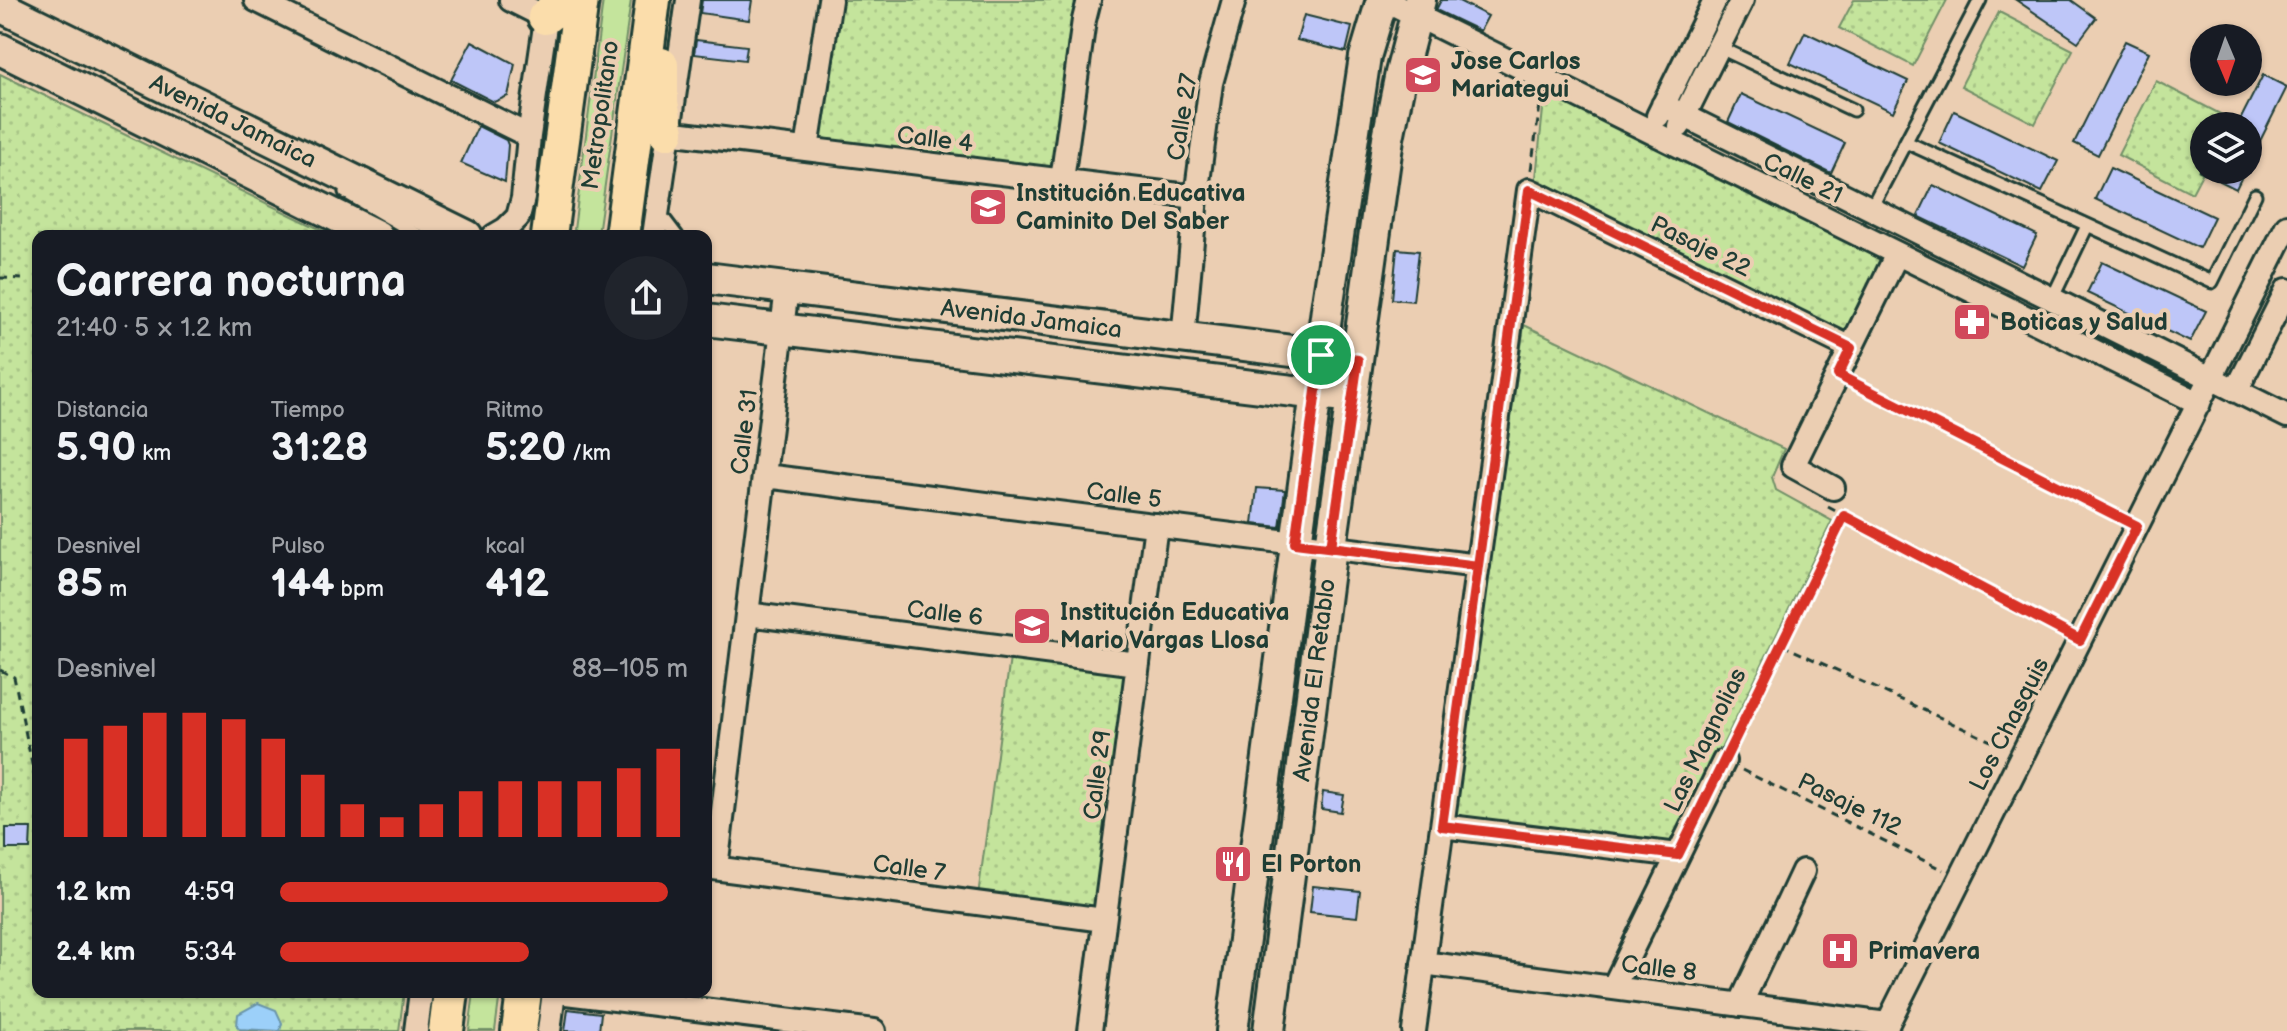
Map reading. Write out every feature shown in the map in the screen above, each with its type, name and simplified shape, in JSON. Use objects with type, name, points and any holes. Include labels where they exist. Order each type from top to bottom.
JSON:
[{"type":"main road","points":[[550,230],[581,0]]},
{"type":"main road","points":[[656,0],[662,19],[661,103],[667,132]]},
{"type":"main road","points":[[623,230],[656,0]]},
{"type":"main road","name":"Avenida El Retablo","points":[[1232,1031],[1315,393],[1356,111],[1365,57],[1383,0]]},
{"type":"main road","name":"Avenida Jamaica","points":[[0,6],[455,230]]},
{"type":"main road","name":"Avenida El Retablo","points":[[1269,1031],[1331,547],[1388,138],[1418,7]]},
{"type":"main road","name":"Avenida Jamaica","points":[[0,49],[365,230]]},
{"type":"main road","name":"Avenida Jamaica","points":[[712,277],[1358,360]]},
{"type":"main road","points":[[829,334],[826,313],[834,294]]},
{"type":"main road","name":"Avenida Jamaica","points":[[712,321],[1351,398]]},
{"type":"main road","points":[[446,1031],[450,998]]},
{"type":"main road","points":[[519,1031],[523,998]]},
{"type":"street","points":[[256,0],[529,136]]},
{"type":"street","points":[[504,230],[518,217],[523,198],[529,136],[552,6],[511,0]]},
{"type":"street","points":[[655,230],[688,0]]},
{"type":"street","points":[[807,149],[830,0]]},
{"type":"street","points":[[1062,180],[1077,63],[1089,0]]},
{"type":"street","name":"Calle 27","points":[[1183,339],[1196,197],[1211,83],[1234,0]]},
{"type":"street","name":"Calle 21","points":[[1383,0],[1418,7],[1544,78],[2199,403]]},
{"type":"street","points":[[1650,131],[1715,0]]},
{"type":"street","points":[[1671,141],[1742,0]]},
{"type":"street","name":"Calle 21","points":[[1663,105],[2287,416]]},
{"type":"street","name":"Calle 4","points":[[667,132],[1196,197]]},
{"type":"street","points":[[1414,1031],[1529,190]]},
{"type":"street","name":"Pasaje 22","points":[[1529,190],[1851,348]]},
{"type":"street","name":"Los Chasquis","points":[[1886,1027],[2287,226]]},
{"type":"street","points":[[1827,496],[1793,466],[1897,254]]},
{"type":"street","name":"Calle 31","points":[[712,861],[747,614],[787,288]]},
{"type":"street","points":[[2236,391],[2287,290]]},
{"type":"street","name":"Calle 5","points":[[765,476],[1478,566]]},
{"type":"street","name":"Calle 29","points":[[1090,1031],[1156,525]]},
{"type":"street","name":"Calle 6","points":[[747,614],[1138,664]]},
{"type":"street","name":"Las Magnolias","points":[[1613,988],[1724,761]]},
{"type":"street","points":[[1442,826],[1678,855]]},
{"type":"street","name":"Calle 7","points":[[712,868],[1104,920]]},
{"type":"street","points":[[1740,1005],[1803,871]]},
{"type":"street","name":"Calle 8","points":[[1423,963],[1886,1027]]},
{"type":"street","points":[[416,1031],[420,998]]},
{"type":"street","points":[[549,1031],[555,998]]},
{"type":"street","points":[[584,998],[689,1020],[874,1031]]},
{"type":"lane","points":[[1871,208],[1980,0]]},
{"type":"lane","points":[[1718,47],[1853,110]]},
{"type":"lane","points":[[1906,142],[2212,282],[2255,195]]},
{"type":"lane","points":[[327,183],[410,230]]},
{"type":"lane","points":[[657,210],[672,230]]},
{"type":"lane","points":[[2052,299],[2087,226]]},
{"type":"path","points":[[1529,190],[1544,78]]},
{"type":"path","points":[[0,278],[23,279]]},
{"type":"path","points":[[1838,375],[2137,526]]},
{"type":"path","points":[[1827,496],[1844,516],[2080,640]]},
{"type":"path","name":"Las Magnolias","points":[[1724,761],[1844,516]]},
{"type":"path","points":[[1780,645],[2022,755]]},
{"type":"path","points":[[0,670],[14,677],[32,764]]},
{"type":"path","name":"Pasaje 112","points":[[1724,761],[1960,879]]},
{"type":"green space","points":[[603,0],[631,0],[599,230],[574,230]]},
{"type":"green space","points":[[838,0],[1077,0],[1071,21],[1051,170],[816,140]]},
{"type":"green space","points":[[1854,0],[1947,0],[1913,66],[1839,28]]},
{"type":"green space","points":[[1999,12],[2073,50],[2035,124],[1961,86]]},
{"type":"green space","points":[[0,74],[322,230],[32,230],[32,998],[403,998],[399,1031],[0,1031]]},
{"type":"green space","points":[[2156,81],[2216,112],[2190,112],[2190,184],[2197,184],[2192,193],[2118,155]]},
{"type":"green space","points":[[1545,90],[1888,260],[1849,342],[1535,188]]},
{"type":"green space","points":[[1524,325],[1784,449],[1772,477],[1776,490],[1832,521],[1673,847],[1454,818]]},
{"type":"green space","points":[[1010,658],[1128,674],[1096,912],[978,896]]},
{"type":"green space","points":[[473,998],[499,998],[495,1031],[469,1031]]},
{"type":"water","points":[[258,1003],[276,1010],[282,1023],[280,1031],[240,1029],[237,1026],[238,1014]]},
{"type":"building","points":[[702,0],[752,0],[749,20],[700,13]]},
{"type":"building","points":[[1441,0],[1457,0],[1488,16],[1480,31],[1436,10]]},
{"type":"building","points":[[2016,0],[2071,0],[2096,18],[2078,42]]},
{"type":"building","points":[[1304,15],[1352,27],[1346,52],[1297,40]]},
{"type":"building","points":[[1805,32],[1908,81],[1893,112],[1790,63]]},
{"type":"building","points":[[696,40],[747,46],[745,60],[694,54]]},
{"type":"building","points":[[472,41],[515,64],[508,96],[494,102],[451,80]]},
{"type":"building","points":[[2125,41],[2149,52],[2098,155],[2074,143]]},
{"type":"building","points":[[2262,77],[2287,87],[2262,137],[2262,112],[2244,112],[2252,96],[2262,96]]},
{"type":"building","points":[[1741,94],[1845,143],[1831,173],[1728,122]]},
{"type":"building","points":[[1954,111],[2058,161],[2042,192],[1939,143]]},
{"type":"building","points":[[478,126],[506,140],[505,182],[461,163]]},
{"type":"building","points":[[2110,168],[2214,217],[2199,248],[2095,199]]},
{"type":"building","points":[[1933,185],[2037,235],[2022,266],[1918,216]]},
{"type":"building","points":[[1397,249],[1419,251],[1413,301],[1392,299]]},
{"type":"building","points":[[2102,262],[2206,311],[2190,342],[2087,293]]},
{"type":"building","points":[[1257,488],[1285,490],[1280,527],[1253,524]]},
{"type":"building","points":[[1323,792],[1344,795],[1341,812],[1321,809]]},
{"type":"building","points":[[6,828],[31,828],[30,849],[6,849]]},
{"type":"building","name":"El Porton","points":[[1224,850],[1237,851],[1234,876],[1221,875]]},
{"type":"building","points":[[1313,886],[1360,891],[1357,917],[1310,912]]},
{"type":"building","points":[[568,1009],[601,1013],[599,1031],[565,1031]]},
{"type":"place","name":"Jose Carlos Mariategui","points":[[1423,75]]},
{"type":"place","name":"Institución Educativa Caminito Del Saber","points":[[988,207]]},
{"type":"place","name":"Boticas y Salud","points":[[1972,322]]},
{"type":"place","name":"Institución Educativa Mario Vargas Llosa","points":[[1032,626]]},
{"type":"place","name":"El Porton","points":[[1233,864]]},
{"type":"place","name":"Primavera","points":[[1840,951]]},
{"type":"route","points":[[1321,355],[1295,543],[1478,566],[1442,826],[1678,855],[1844,516],[2080,640],[2137,526],[1838,375],[1851,348],[1529,190],[1478,566],[1331,547],[1358,360],[1321,355]]}]
